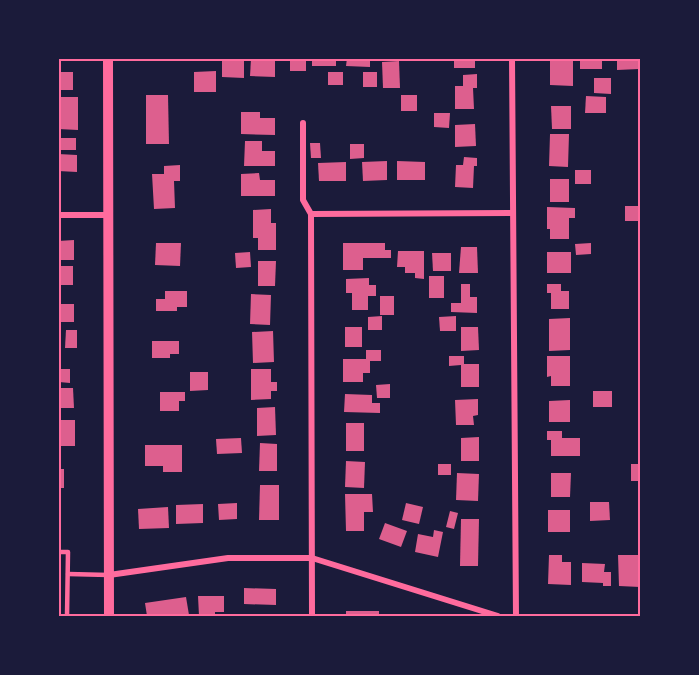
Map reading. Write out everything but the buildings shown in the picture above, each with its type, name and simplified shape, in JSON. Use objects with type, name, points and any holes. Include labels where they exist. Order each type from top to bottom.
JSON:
[{"type":"street","points":[[108,58],[109,616]]},
{"type":"street","points":[[512,58],[516,616]]},
{"type":"street","points":[[303,123],[303,200],[311,214],[312,616]]},
{"type":"street","points":[[311,214],[512,213]]},
{"type":"street","points":[[58,215],[108,215]]},
{"type":"street","points":[[109,574],[228,558],[312,558],[498,616]]},
{"type":"lane","points":[[58,552],[68,552],[67,616]]},
{"type":"lane","points":[[68,574],[109,574]]}]
